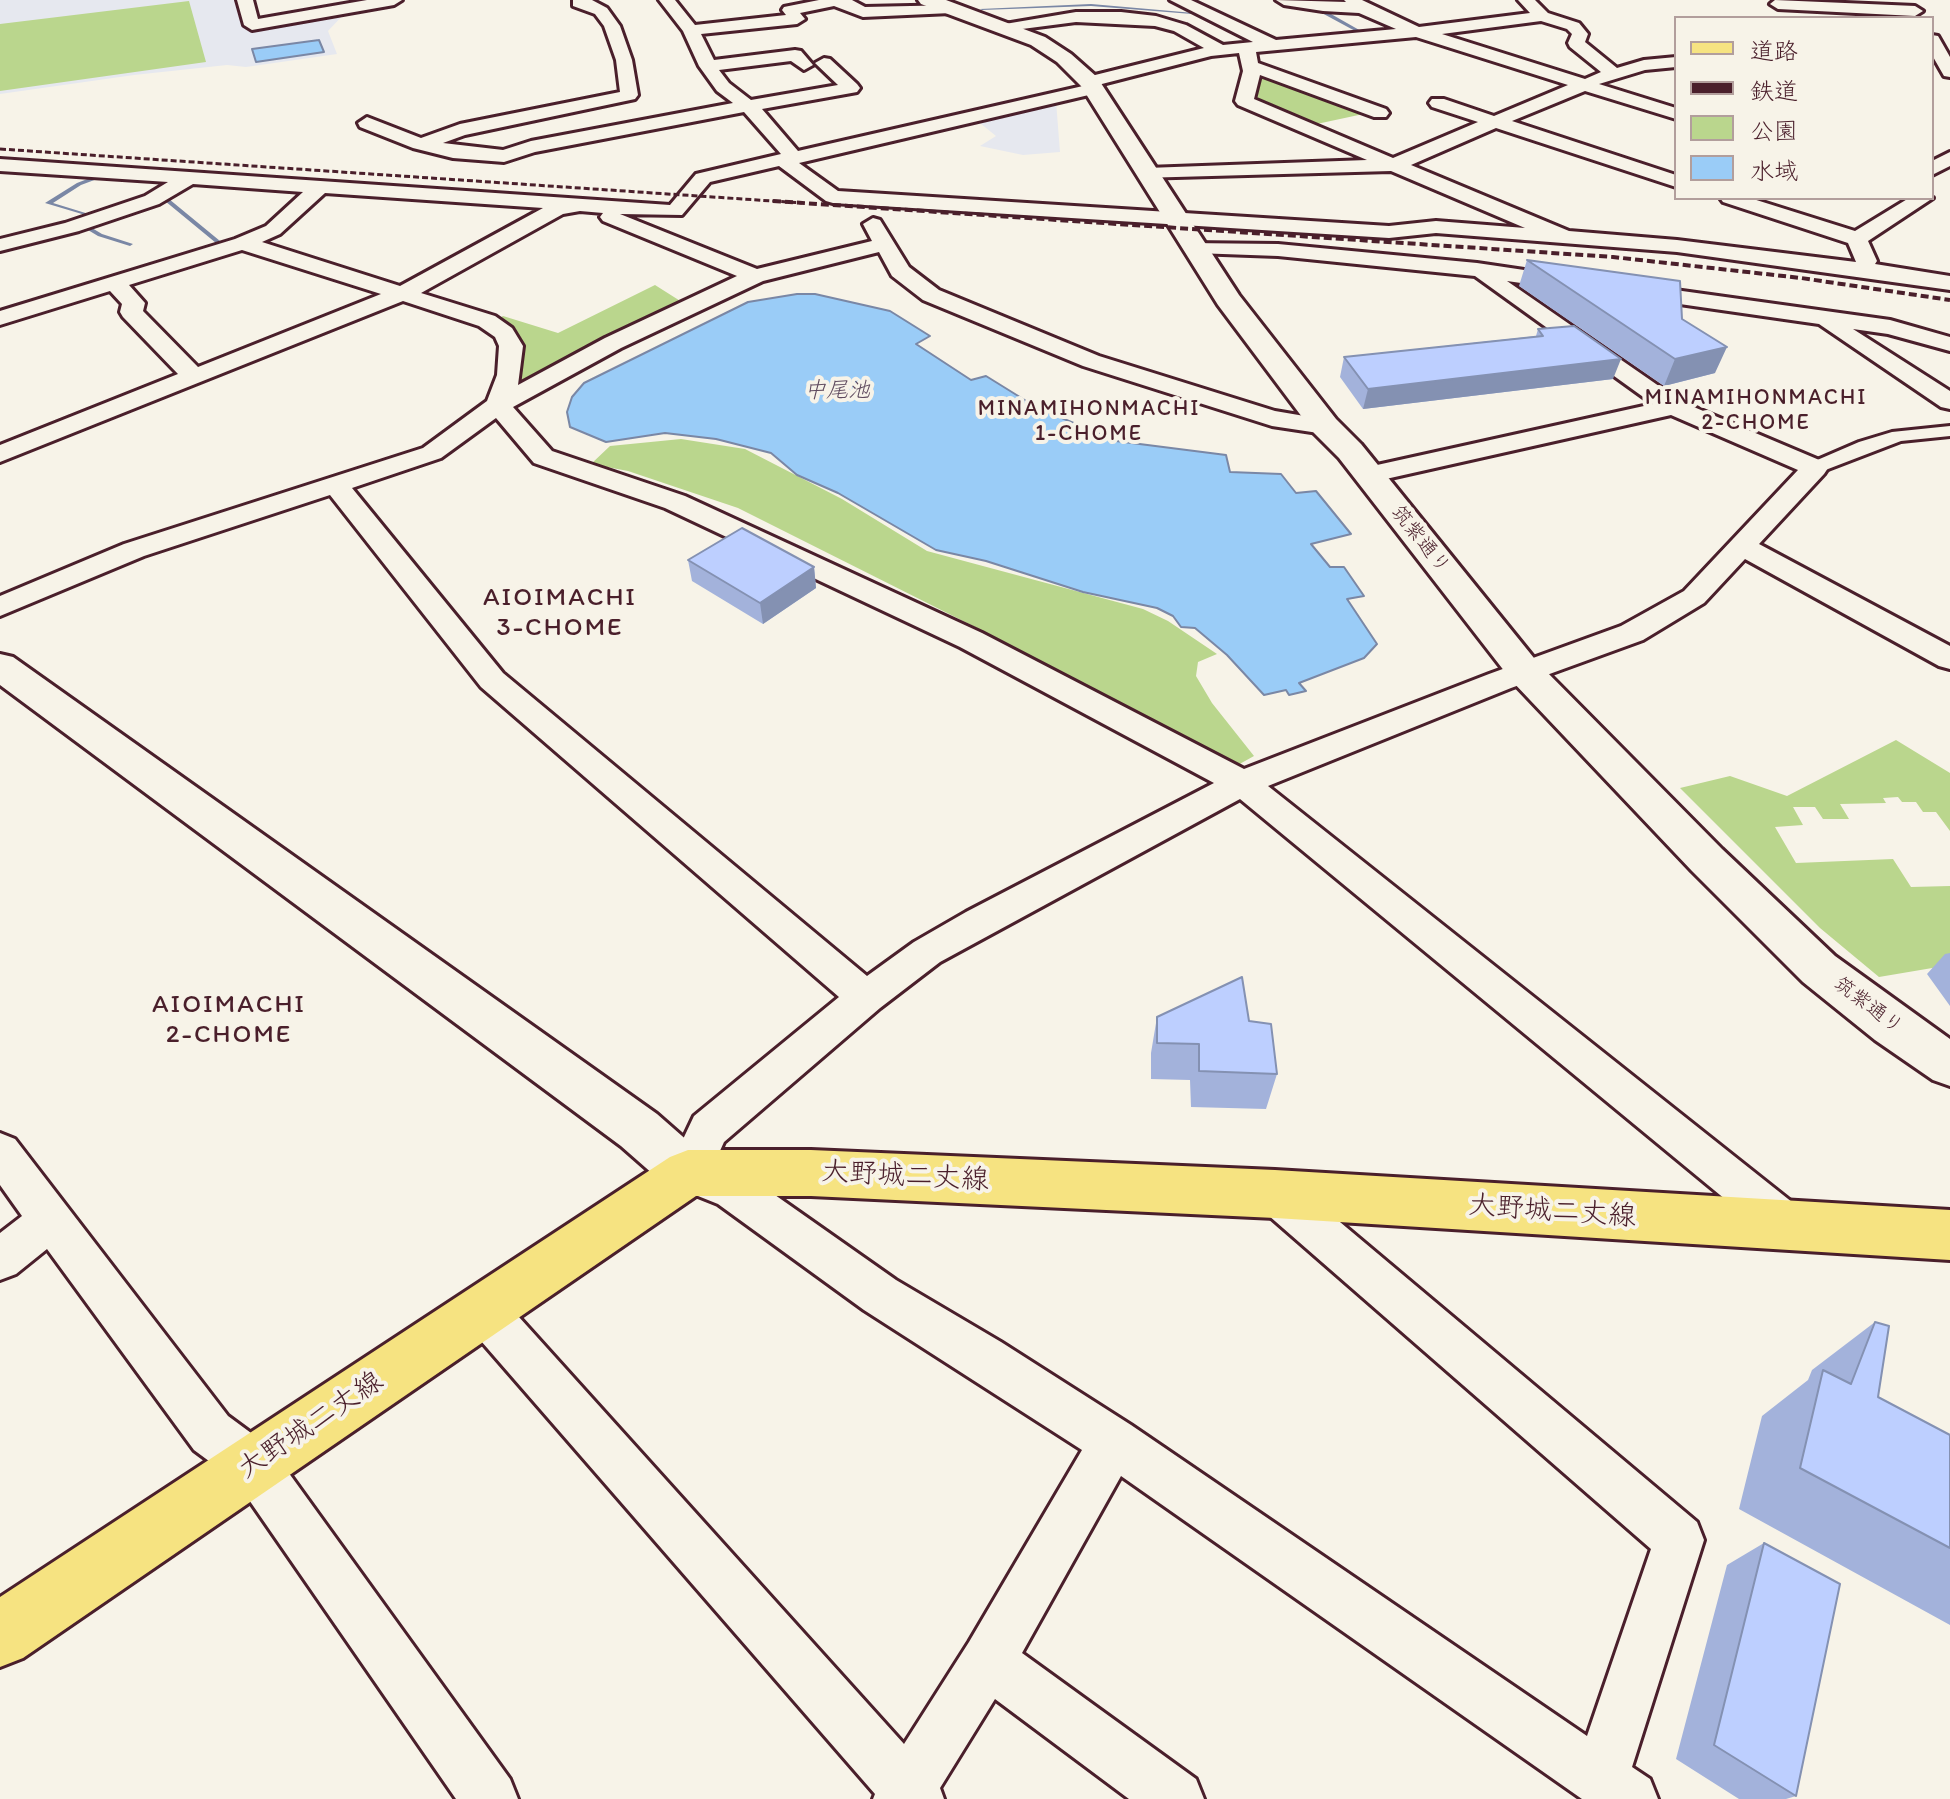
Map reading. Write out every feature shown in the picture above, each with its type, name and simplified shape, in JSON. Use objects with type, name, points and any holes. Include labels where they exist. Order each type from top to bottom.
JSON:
[{"type":"main road","name":"大野城二丈線","points":[[0,1635],[688,1173],[811,1173],[1275,1194],[1792,1228],[1950,1235]]},
{"type":"street","points":[[245,0],[252,25],[394,0]]},
{"type":"street","points":[[367,123],[420,144],[460,130],[629,95],[624,60],[612,26],[601,11],[579,3],[584,0]]},
{"type":"street","name":"筑紫通り","points":[[928,0],[1053,50],[1091,86],[1228,299],[1325,426],[1368,475],[1525,672],[1707,860],[1809,960],[1892,1026],[1950,1065]]},
{"type":"street","points":[[1178,0],[1198,12],[1228,21],[1273,45]]},
{"type":"street","points":[[1284,0],[1323,6],[1357,4],[1418,32],[1674,113]]},
{"type":"street","points":[[1526,0],[1542,16]]},
{"type":"street","points":[[691,30],[797,19],[790,10],[841,1],[863,12],[951,8]]},
{"type":"street","points":[[676,2],[716,88],[761,117],[789,160],[833,197],[1389,232],[1436,227],[1677,246],[1950,283]]},
{"type":"street","points":[[1778,4],[1914,10]]},
{"type":"street","points":[[1452,12],[1463,27]]},
{"type":"street","points":[[0,165],[675,211],[703,178],[1091,86],[1220,50],[1418,32],[1542,16],[1573,26],[1580,34],[1576,43],[1614,74]]},
{"type":"street","points":[[1005,29],[1076,17],[1121,17],[1156,21],[1180,28],[1220,50]]},
{"type":"street","points":[[1246,47],[1251,66],[1244,101],[1565,237]]},
{"type":"street","points":[[1934,47],[1942,72]]},
{"type":"street","points":[[708,66],[795,55],[804,65]]},
{"type":"street","points":[[1147,174],[1394,165],[1582,84],[1644,65],[1674,62]]},
{"type":"street","points":[[424,143],[453,152],[504,156],[545,144],[851,88],[824,63]]},
{"type":"street","points":[[1251,66],[1380,113]]},
{"type":"street","points":[[620,96],[641,102]]},
{"type":"street","points":[[1438,103],[1674,180]]},
{"type":"street","points":[[0,245],[72,227],[152,200],[190,178]]},
{"type":"street","points":[[0,318],[242,243],[273,230],[320,187]]},
{"type":"street","points":[[1736,200],[1857,239],[1928,200]]},
{"type":"street","points":[[0,454],[404,293],[543,215],[580,205]]},
{"type":"street","points":[[611,208],[609,217],[755,276]]},
{"type":"street","points":[[870,218],[882,245],[900,271],[931,295],[1077,356],[1272,418],[1325,426]]},
{"type":"street","points":[[1857,239],[1870,270]]},
{"type":"street","points":[[242,243],[487,321],[504,333],[511,346],[509,375],[498,405]]},
{"type":"street","points":[[0,607],[134,550],[432,453],[498,405],[613,343],[755,276],[882,245]]},
{"type":"street","points":[[1195,247],[1278,250],[1477,270],[1586,285]]},
{"type":"street","points":[[1477,270],[1673,407],[1815,468]]},
{"type":"street","points":[[116,284],[134,303],[131,312],[193,376]]},
{"type":"street","points":[[1617,289],[1890,327],[1950,344]]},
{"type":"street","points":[[1818,317],[1950,402]]},
{"type":"street","points":[[498,405],[543,457],[689,508],[971,640],[1242,783],[1792,1228]]},
{"type":"street","points":[[1368,475],[1673,407]]},
{"type":"street","points":[[688,1173],[709,1129],[866,997],[927,952],[966,929],[1242,783],[1632,633],[1694,597],[1815,468],[1866,446],[1899,436],[1950,431]]},
{"type":"street","points":[[334,483],[492,680],[866,997]]},
{"type":"street","points":[[1743,547],[1950,659]]},
{"type":"street","points":[[0,666],[639,1130],[688,1173],[733,1190],[880,1295],[985,1358],[1114,1442],[1616,1789],[1679,1540],[1275,1194]]},
{"type":"street","points":[[0,1152],[211,1433],[253,1464],[490,1799]]},
{"type":"street","points":[[0,1259],[51,1220]]},
{"type":"street","points":[[484,1311],[908,1796],[1114,1442]]},
{"type":"street","points":[[988,1661],[1176,1799]]},
{"type":"shaded area","points":[[0,0],[236,0],[246,28],[345,13],[328,31],[337,54],[246,67],[227,65],[134,75],[0,94]]},
{"type":"shaded area","points":[[1056,101],[1060,152],[1023,155],[980,146],[996,136],[975,119]]},
{"type":"green space","points":[[189,1],[206,62],[0,91],[0,24]]},
{"type":"green space","points":[[1259,73],[1368,113],[1312,125],[1251,100]]},
{"type":"green space","points":[[655,285],[685,304],[515,392],[497,320],[503,316],[558,333]]},
{"type":"green space","points":[[681,439],[745,449],[842,499],[927,551],[1143,609],[1168,621],[1217,654],[1198,662],[1196,676],[1212,703],[1254,756],[1236,766],[987,633],[738,508],[628,471],[591,464],[610,446]]},
{"type":"green space","points":[[1896,740],[1950,773],[1950,831],[1936,812],[1923,812],[1916,802],[1902,802],[1898,797],[1883,798],[1886,803],[1840,804],[1849,819],[1823,819],[1815,807],[1793,807],[1803,825],[1775,827],[1796,863],[1893,859],[1911,887],[1950,886],[1950,965],[1879,977],[1820,928],[1680,788],[1730,776],[1787,796]]},
{"type":"water","points":[[319,40],[324,52],[256,62],[252,49]]},
{"type":"water","name":"中尾池","points":[[815,294],[890,311],[930,336],[916,344],[971,380],[986,376],[1036,407],[1116,441],[1226,455],[1230,472],[1281,474],[1296,493],[1316,491],[1351,534],[1311,544],[1330,567],[1344,567],[1364,596],[1347,599],[1377,644],[1364,658],[1299,683],[1306,691],[1289,695],[1286,690],[1264,695],[1227,655],[1195,628],[1181,627],[1173,616],[1157,608],[1083,592],[986,561],[936,550],[838,493],[797,475],[771,453],[716,439],[665,433],[606,442],[570,427],[567,412],[572,397],[584,383],[748,302]]},
{"type":"building","points":[[1527,260],[1680,281],[1682,319],[1727,347],[1675,359]]},
{"type":"building","points":[[1574,326],[1621,359],[1368,389],[1344,357],[1543,336],[1538,329]]},
{"type":"building","points":[[742,528],[814,567],[760,603],[688,560]]},
{"type":"building","points":[[1242,977],[1249,1021],[1271,1024],[1277,1074],[1199,1071],[1199,1044],[1157,1043],[1157,1017]]},
{"type":"building","points":[[1875,1322],[1889,1326],[1878,1397],[1950,1435],[1950,1548],[1800,1468],[1823,1370],[1851,1384]]},
{"type":"building","points":[[1764,1543],[1840,1584],[1796,1796],[1714,1745]]},
{"type":"waterway","points":[[982,9],[1091,5],[1192,13]]},
{"type":"waterway","points":[[1322,11],[1359,31]]},
{"type":"waterway","points":[[90,216],[48,203],[79,184],[103,175]]},
{"type":"waterway","points":[[167,200],[218,242]]},
{"type":"waterway","points":[[85,226],[100,235],[130,244]]},
{"type":"railway","points":[[0,149],[802,203]]},
{"type":"railway","points":[[773,201],[1613,257],[1801,278],[1950,300]]},
{"type":"district","name":"MINAMIHONMACHI 2-CHOME","points":[[1756,410]]},
{"type":"district","name":"MINAMIHONMACHI 1-CHOME","points":[[1089,422]]},
{"type":"district","name":"AIOIMACHI 3-CHOME","points":[[560,613]]},
{"type":"district","name":"AIOIMACHI 2-CHOME","points":[[229,1020]]}]
